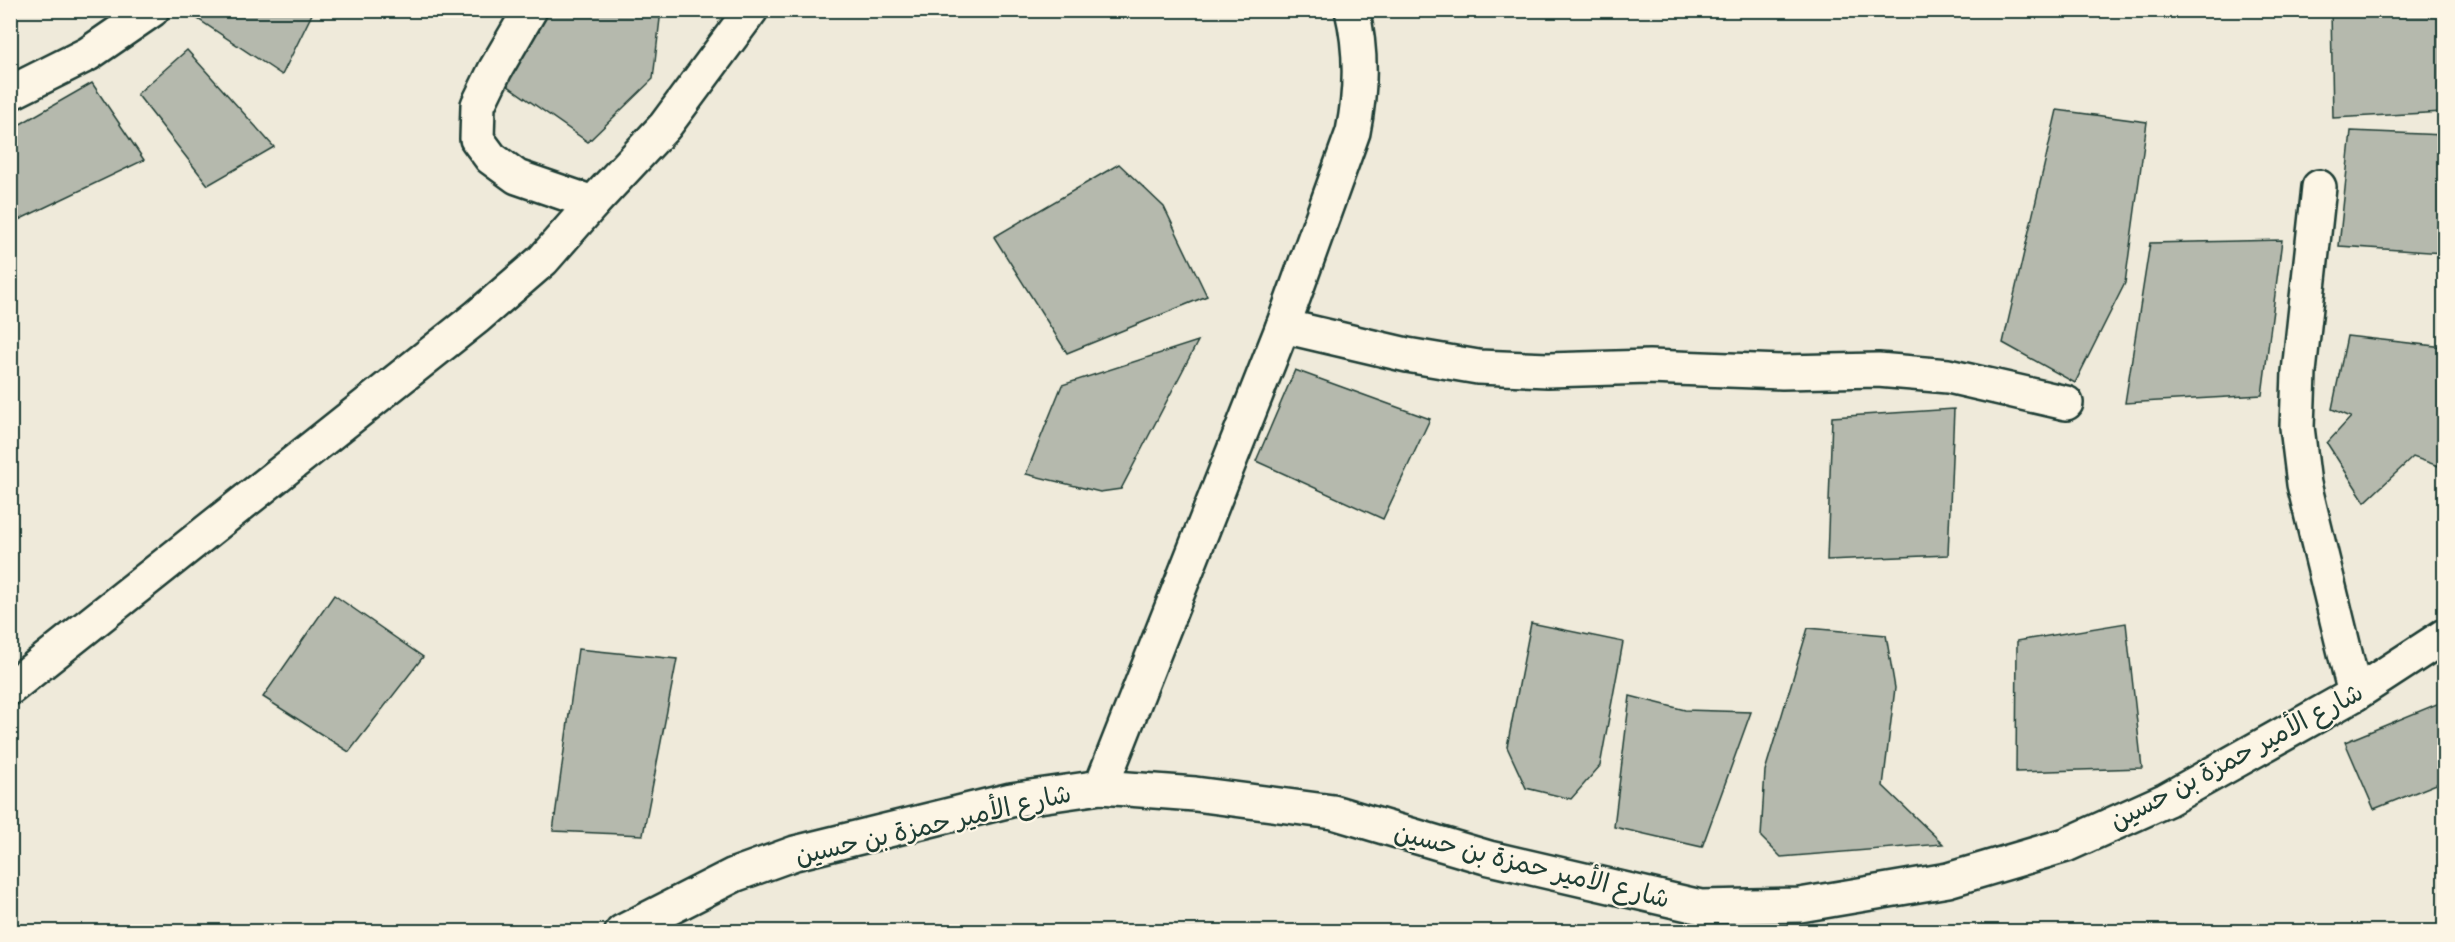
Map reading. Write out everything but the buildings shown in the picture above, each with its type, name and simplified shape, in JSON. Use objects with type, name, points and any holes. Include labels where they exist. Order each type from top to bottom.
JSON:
[{"type":"street","points":[[10,93],[88,54],[152,10]]},
{"type":"street","points":[[530,10],[495,70],[478,105],[477,139],[491,158],[517,177],[593,203]]},
{"type":"street","points":[[10,688],[477,317],[543,260],[665,126],[751,10]]},
{"type":"street","points":[[1101,787],[1283,326],[1353,132],[1359,100],[1360,69],[1352,10]]},
{"type":"street","points":[[2319,187],[2299,372],[2297,427],[2304,484],[2355,694]]},
{"type":"street","points":[[1283,326],[1407,356],[1478,367],[1649,368],[1782,372],[1878,370],[1947,376],[2066,403]]},
{"type":"street","name":"شارع الأمير حمزة بن حسين","points":[[622,932],[734,875],[795,854],[1011,800],[1101,787],[1195,794],[1333,812],[1707,919],[1800,905],[1948,880],[2066,845],[2166,800],[2355,694],[2445,636]]}]
